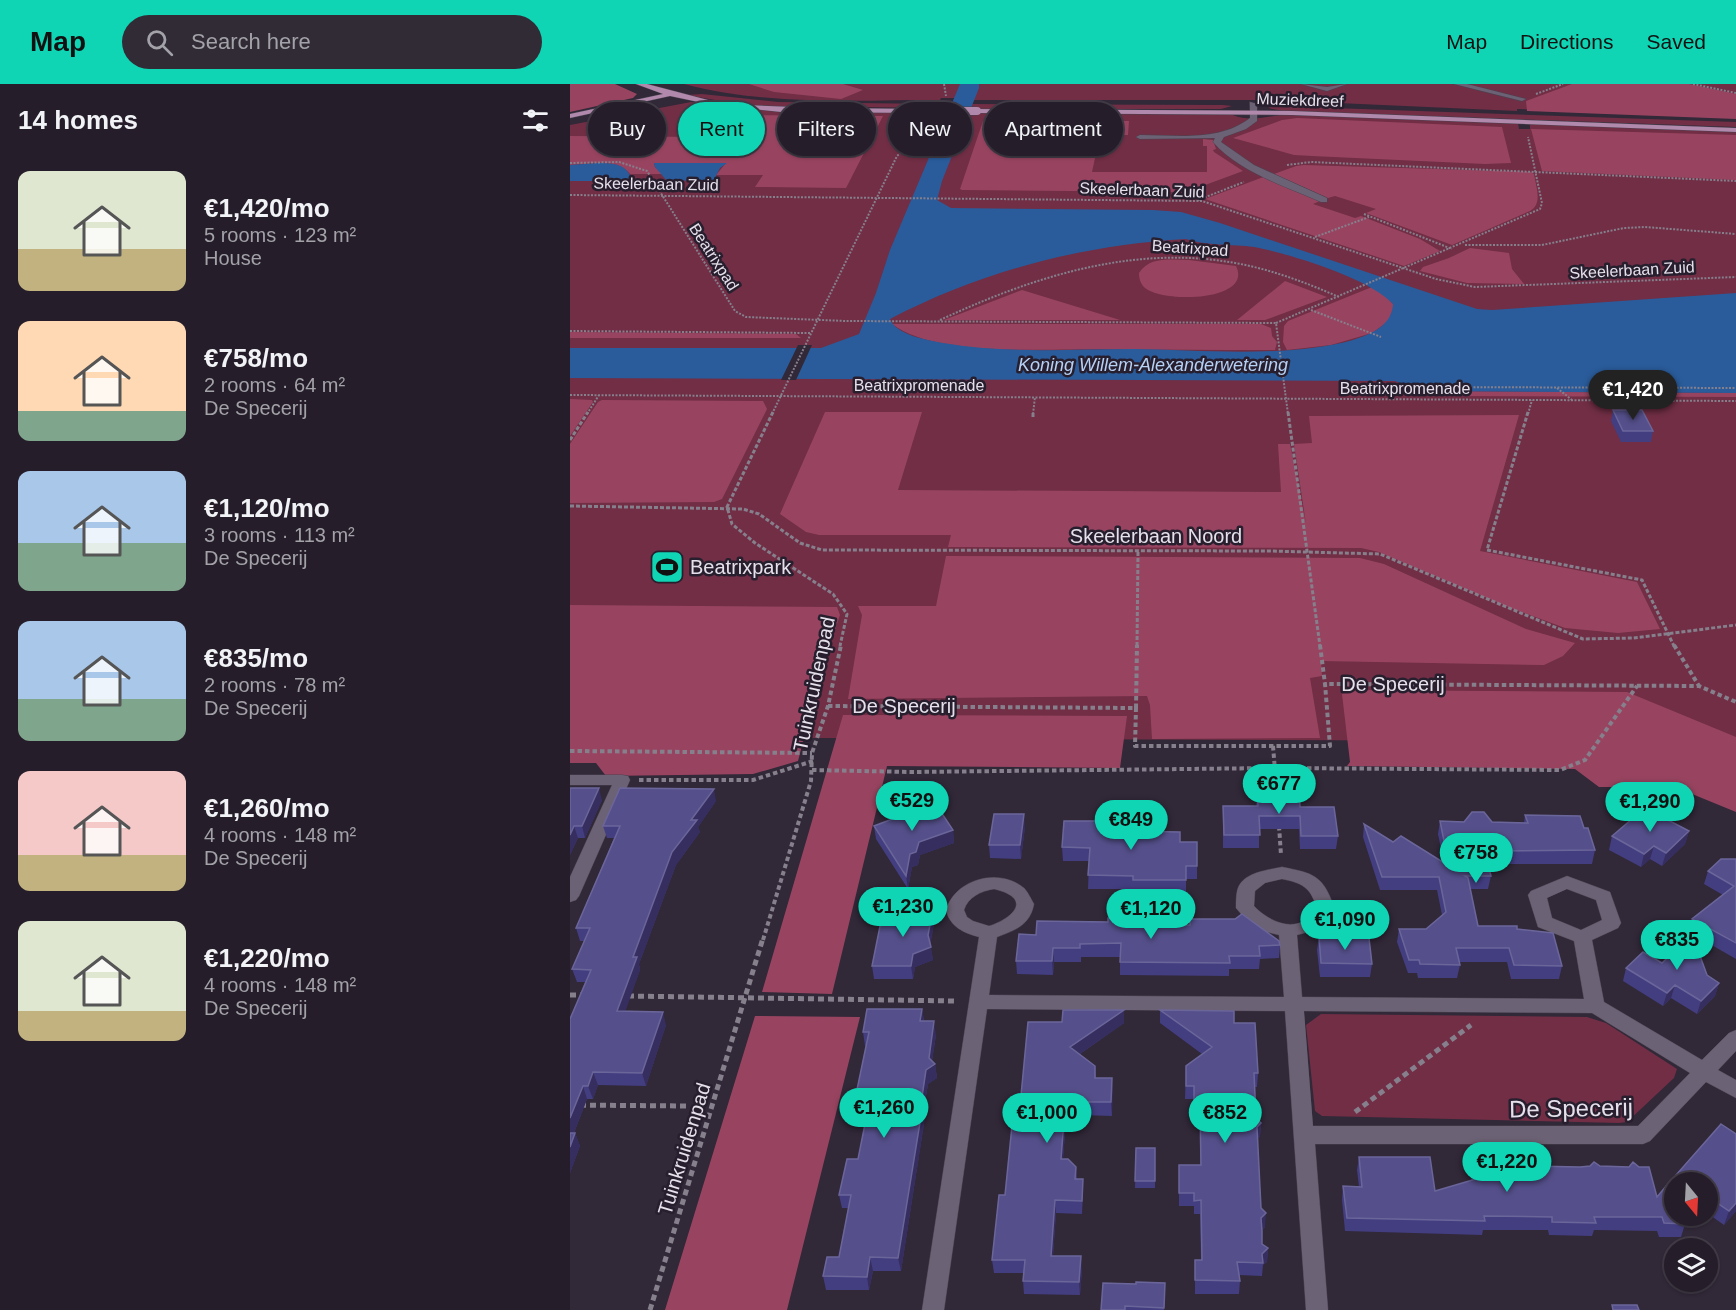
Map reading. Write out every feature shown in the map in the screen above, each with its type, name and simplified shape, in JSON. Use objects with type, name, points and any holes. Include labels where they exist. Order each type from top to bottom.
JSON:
[{"type":"main road","name":"Muziekdreef","points":[[640,84],[700,100],[763,107],[888,107]]},
{"type":"main road","points":[[662,102],[679,91],[677,85]]},
{"type":"main road","points":[[645,99],[648,87]]},
{"type":"main road","points":[[570,116],[645,99],[707,92]]},
{"type":"main road","points":[[666,103],[700,100]]},
{"type":"main road","name":"Muziekdreef","points":[[801,101],[888,105]]},
{"type":"main road","name":"Muziekdreef","points":[[972,107],[1253,108],[1736,122]]},
{"type":"main road","name":"Muziekdreef","points":[[1253,108],[1736,130]]},
{"type":"main road","points":[[570,122],[588,118]]},
{"type":"street","points":[[1305,84],[1327,89],[1343,84]]},
{"type":"street","points":[[1458,84],[1522,99]]},
{"type":"street","points":[[1140,137],[1220,137],[1250,123],[1254,119],[1253,108]]},
{"type":"street","points":[[1220,137],[1217,142],[1221,147],[1267,173],[1324,200]]},
{"type":"street","points":[[570,780],[622,780],[570,896]]},
{"type":"street","points":[[1282,873],[1302,877],[1319,889],[1325,907],[1313,924],[1288,931],[1260,924],[1245,908],[1246,889],[1260,878],[1282,873]]},
{"type":"street","points":[[1288,931],[1317,1310]]},
{"type":"street","points":[[933,1310],[989,933]]},
{"type":"street","points":[[1582,937],[1594,1006]]},
{"type":"street","points":[[979,1002],[1594,1006],[1736,1090]]},
{"type":"street","name":"De Specerij","points":[[1303,1135],[1643,1135],[1736,1038]]},
{"type":"path","points":[[945,84],[947,99]]},
{"type":"path","points":[[1522,99],[1563,84]]},
{"type":"path","points":[[1693,84],[1736,93]]},
{"type":"path","points":[[1325,684],[1276,323],[1452,249],[1540,209],[1542,203],[1537,172],[1527,132]]},
{"type":"path","points":[[727,507],[897,156]]},
{"type":"path","name":"Beatrixpad","points":[[570,163],[619,161],[637,165],[647,171],[735,311],[746,317],[766,320],[846,321],[1276,323]]},
{"type":"path","points":[[1196,201],[1286,165],[1311,162],[1736,181]]},
{"type":"path","name":"Skeelerbaan Zuid","points":[[570,195],[1196,201],[1219,206],[1436,279],[1475,287],[1736,277]]},
{"type":"path","points":[[1364,214],[1452,249]]},
{"type":"path","points":[[1314,237],[1369,217]]},
{"type":"path","points":[[1461,245],[1542,245],[1624,228],[1646,227],[1736,234]]},
{"type":"path","name":"Beatrixpad","points":[[937,321],[1003,292],[1046,277],[1139,257],[1195,258],[1250,266],[1319,287],[1339,297]]},
{"type":"path","points":[[1310,309],[1381,337]]},
{"type":"path","points":[[570,331],[812,333]]},
{"type":"path","points":[[1421,387],[1736,388]]},
{"type":"path","points":[[1556,387],[1573,400]]},
{"type":"path","name":"Beatrixpromenade","points":[[570,395],[1736,401]]},
{"type":"path","points":[[570,440],[600,395]]},
{"type":"path","points":[[1033,417],[1035,397]]},
{"type":"path","points":[[1532,400],[1487,550],[1642,580],[1667,634],[1699,686]]},
{"type":"path","name":"Skeelerbaan Noord","points":[[570,506],[743,509],[759,514],[800,543],[822,550],[1380,554],[1583,639],[1633,638],[1736,625]]},
{"type":"path","name":"Tuinkruidenpad","points":[[650,1310],[811,781],[812,753],[828,706],[847,614],[833,594],[755,543],[732,524],[727,507]]},
{"type":"path","points":[[1136,708],[1138,551]]},
{"type":"path","name":"De Specerij","points":[[828,706],[1136,708],[1136,746],[1330,746],[1325,684],[1699,686],[1736,702]]},
{"type":"path","points":[[812,770],[912,772],[1275,768],[1560,770],[1585,760],[1637,686]]},
{"type":"path","points":[[1273,746],[1277,803]]},
{"type":"path","points":[[570,751],[812,753]]},
{"type":"path","points":[[622,780],[753,780],[813,761]]},
{"type":"path","points":[[1278,815],[1282,873]]},
{"type":"path","points":[[570,995],[594,995]]},
{"type":"path","points":[[618,996],[979,1002]]},
{"type":"path","points":[[1349,1135],[1347,1118],[1475,1023],[1471,1006]]},
{"type":"path","points":[[570,1105],[689,1106]]},
{"type":"shaded area","points":[[570,84],[615,84],[637,94],[633,98],[615,102],[588,102],[588,108],[570,112]]},
{"type":"shaded area","points":[[684,84],[1736,84],[1736,116],[1517,109],[1517,111],[1270,100],[973,100],[974,98],[941,98],[940,100],[811,100],[747,96]]},
{"type":"shaded area","points":[[749,84],[843,84],[863,90],[841,99],[774,92]]},
{"type":"shaded area","points":[[1572,84],[1689,84],[1736,94],[1736,119],[1527,111],[1526,101]]},
{"type":"shaded area","points":[[702,94],[778,102],[777,106],[765,106],[765,102],[726,102],[686,95]]},
{"type":"shaded area","points":[[876,103],[888,103],[888,107],[876,107]]},
{"type":"shaded area","name":"Beatrixpark","points":[[678,104],[678,156],[765,156],[765,108],[777,108],[777,156],[876,156],[876,110],[888,110],[888,156],[972,156],[972,111],[984,111],[984,156],[1123,156],[1123,113],[1233,115],[1247,118],[1291,114],[1518,123],[1519,129],[1530,129],[1530,123],[1736,130],[1736,742],[570,737],[570,125],[588,122],[588,156],[666,156],[666,107]]},
{"type":"shaded area","points":[[972,104],[984,104],[984,109],[972,109]]},
{"type":"shaded area","points":[[1123,105],[1232,106],[1221,109],[1123,109]]},
{"type":"shaded area","points":[[1275,106],[1736,122],[1736,127],[1283,111],[1268,108]]},
{"type":"shaded area","points":[[765,115],[777,115],[777,156],[862,156],[846,188],[755,187],[763,175],[716,175],[726,163],[654,163],[663,174],[630,174],[618,165],[610,163],[570,165],[570,136],[588,136],[588,156],[666,156],[666,137],[678,137],[678,156],[765,156]]},
{"type":"shaded area","points":[[876,116],[883,116],[876,130]]},
{"type":"shaded area","points":[[1297,118],[1502,127],[1511,163],[1485,164],[1294,155],[1233,138],[1282,120]]},
{"type":"shaded area","points":[[984,121],[984,156],[1095,156],[1092,172],[1207,172],[1207,146],[1203,146],[1203,139],[1213,140],[1216,149],[1213,150],[1214,152],[1243,171],[1189,191],[1176,192],[962,190],[960,189]]},
{"type":"shaded area","points":[[1123,121],[1129,121],[1128,135],[1123,135]]},
{"type":"shaded area","points":[[1531,129],[1736,135],[1736,180],[1542,171]]},
{"type":"shaded area","points":[[1304,165],[1531,172],[1534,174],[1538,200],[1530,211],[1452,245],[1366,213],[1376,209],[1335,196],[1328,198],[1274,174]]},
{"type":"shaded area","points":[[1266,176],[1320,201],[1313,204],[1355,218],[1361,216],[1420,239],[1440,251],[1404,266],[1205,199]]},
{"type":"shaded area","points":[[1470,248],[1509,253],[1512,269],[1524,284],[1467,283],[1420,271],[1423,267]]},
{"type":"shaded area","points":[[1189,260],[1236,266],[1238,278],[1231,287],[1218,293],[1184,297],[1152,292],[1141,283],[1139,273],[1155,261]]},
{"type":"shaded area","points":[[1285,281],[1327,297],[1265,320],[1237,320]]},
{"type":"shaded area","points":[[1372,287],[1383,293],[1393,304],[1393,316],[1386,323],[1372,333],[1331,345],[1287,350],[1283,342],[1284,326],[1288,321]]},
{"type":"shaded area","points":[[1022,290],[1120,320],[944,320]]},
{"type":"shaded area","points":[[892,324],[1261,324],[1271,328],[1272,336],[1277,342],[1275,350],[993,349],[935,342],[911,335]]},
{"type":"shaded area","points":[[570,332],[796,334],[801,338],[570,338]]},
{"type":"shaded area","points":[[1424,391],[1736,393],[1736,397],[1424,396]]},
{"type":"shaded area","points":[[570,399],[592,400],[593,402],[570,436]]},
{"type":"shaded area","points":[[602,400],[763,401],[767,409],[722,499],[714,502],[570,503],[570,444],[598,402]]},
{"type":"shaded area","points":[[825,412],[922,412],[898,490],[1281,492],[1278,444],[1290,444],[1306,524],[1294,444],[1312,443],[1309,416],[1519,415],[1480,551],[1637,582],[1660,629],[1618,633],[1565,628],[1511,608],[1379,552],[1361,548],[948,547],[951,535],[819,535],[806,532],[780,514]]},
{"type":"shaded area","points":[[946,556],[1360,558],[1384,564],[1526,629],[1575,643],[1563,656],[1544,665],[1321,661],[1322,676],[1310,678],[1320,738],[1152,739],[1150,705],[1147,696],[848,699],[862,615],[858,606],[936,606]]},
{"type":"shaded area","points":[[570,605],[837,607],[840,615],[824,662],[798,761],[753,774],[606,776],[596,763],[570,763]]},
{"type":"shaded area","points":[[1348,690],[1627,692],[1736,737],[1736,812],[1675,787],[1599,787],[1575,769],[1347,766],[1350,762],[1342,694]]},
{"type":"shaded area","points":[[843,715],[1127,716],[1120,768],[887,766],[832,994],[762,992]]},
{"type":"shaded area","points":[[1321,1014],[1587,1017],[1606,1023],[1677,1069],[1674,1078],[1627,1122],[1322,1116],[1315,1111],[1306,1025]]},
{"type":"shaded area","points":[[755,1016],[860,1017],[787,1310],[665,1310]]},
{"type":"water","points":[[960,84],[979,84],[972,106],[972,102],[952,102]]},
{"type":"water","name":"Koning Willem-Alexanderwetering","points":[[930,156],[952,156],[937,200],[951,208],[1181,212],[1477,309],[1492,310],[1736,293],[1736,393],[1421,391],[1395,381],[570,378],[570,348],[821,348],[859,334],[890,250]],"holes":[[[1186,239],[1211,244],[1254,247],[1328,268],[1382,294],[1393,304],[1392,311],[1380,328],[1353,340],[1302,349],[1245,352],[990,349],[936,342],[913,336],[893,325],[890,319],[960,287],[1033,263],[1071,254],[1147,242]]]},
{"type":"water","points":[[654,163],[727,163],[720,168],[714,180],[667,181]]},
{"type":"water","points":[[615,164],[624,168],[632,181],[570,181],[570,165]]},
{"type":"pier","points":[[798,345],[812,345],[796,380],[781,380]]},
{"type":"building","points":[[1613,410],[1642,410],[1653,431],[1623,431]]},
{"type":"building","points":[[570,788],[599,788],[582,826],[574,826],[570,835]]},
{"type":"building","points":[[620,788],[714,789],[691,820],[697,820],[672,852],[633,957],[637,957],[617,1011],[663,1012],[642,1073],[593,1072],[588,1086],[583,1086],[570,1118],[570,1019],[591,970],[572,969],[590,928],[576,928],[620,826],[603,826]]},
{"type":"building","points":[[1257,789],[1299,790],[1300,807],[1334,807],[1338,836],[1301,836],[1300,816],[1259,816],[1260,835],[1224,835],[1223,806],[1258,806]]},
{"type":"building","points":[[935,803],[953,830],[919,842],[916,852],[910,854],[906,876],[874,826]]},
{"type":"building","points":[[1645,808],[1689,831],[1666,853],[1654,846],[1644,854],[1612,836]]},
{"type":"building","points":[[1472,812],[1484,812],[1492,822],[1528,823],[1525,815],[1580,816],[1584,828],[1588,828],[1595,850],[1485,851],[1491,876],[1465,876],[1468,878],[1478,926],[1517,926],[1517,929],[1553,933],[1562,966],[1514,965],[1509,948],[1456,948],[1460,965],[1420,964],[1419,960],[1409,960],[1399,929],[1426,929],[1446,912],[1439,877],[1382,877],[1364,824],[1393,842],[1401,836],[1449,866],[1440,821],[1464,822]]},
{"type":"building","points":[[994,814],[1024,814],[1020,845],[989,845]]},
{"type":"building","points":[[1064,821],[1123,821],[1123,831],[1180,832],[1180,842],[1197,842],[1197,866],[1186,866],[1186,880],[1133,880],[1133,876],[1088,875],[1090,848],[1062,847]]},
{"type":"building","points":[[1721,859],[1736,859],[1736,943],[1692,919],[1734,886],[1708,871]]},
{"type":"building","points":[[895,910],[933,910],[928,935],[931,947],[913,954],[911,966],[872,966],[880,926],[893,922]]},
{"type":"building","points":[[1242,914],[1279,941],[1280,945],[1259,946],[1260,956],[1229,956],[1230,963],[1120,962],[1121,943],[1080,944],[1080,948],[1053,948],[1052,961],[1016,961],[1019,934],[1036,935],[1037,921],[1108,922],[1108,918],[1129,918],[1128,925],[1190,925],[1190,919],[1235,919]]},
{"type":"building","points":[[1692,934],[1707,975],[1719,983],[1701,1001],[1675,985],[1667,993],[1626,968],[1643,952],[1662,963]]},
{"type":"building","points":[[1319,937],[1369,938],[1372,964],[1321,963]]},
{"type":"building","points":[[867,1009],[922,1009],[920,1021],[934,1021],[929,1058],[935,1064],[926,1070],[921,1104],[923,1104],[898,1258],[870,1257],[867,1277],[823,1276],[827,1257],[839,1257],[851,1195],[839,1195],[847,1159],[858,1159],[869,1104],[854,1104],[869,1032],[863,1032]]},
{"type":"building","points":[[1063,1010],[1124,1010],[1070,1047],[1095,1066],[1095,1078],[1112,1078],[1111,1102],[1080,1102],[1080,1107],[1065,1107],[1061,1159],[1068,1159],[1076,1167],[1075,1179],[1083,1179],[1082,1201],[1055,1200],[1051,1256],[1081,1256],[1079,1282],[1023,1281],[1025,1260],[992,1260],[999,1195],[1005,1195],[1014,1106],[1020,1106],[1028,1022],[1062,1022]]},
{"type":"building","points":[[1160,1010],[1234,1011],[1234,1023],[1255,1023],[1258,1073],[1254,1073],[1256,1118],[1261,1123],[1257,1127],[1261,1208],[1266,1213],[1261,1218],[1262,1244],[1268,1248],[1262,1254],[1263,1263],[1237,1262],[1240,1281],[1195,1280],[1195,1260],[1202,1260],[1201,1200],[1194,1201],[1194,1193],[1179,1193],[1179,1165],[1201,1165],[1200,1111],[1194,1111],[1194,1086],[1186,1086],[1186,1066],[1212,1047]]},
{"type":"building","points":[[1721,1124],[1736,1134],[1736,1203],[1729,1211],[1718,1204],[1718,1172],[1679,1172]]},
{"type":"building","points":[[570,1133],[575,1133],[570,1147]]},
{"type":"building","points":[[1136,1148],[1155,1148],[1155,1181],[1135,1181]]},
{"type":"building","points":[[1359,1157],[1430,1157],[1435,1191],[1476,1179],[1473,1165],[1483,1166],[1487,1161],[1492,1165],[1522,1165],[1526,1161],[1532,1166],[1580,1167],[1590,1166],[1594,1162],[1600,1166],[1629,1167],[1633,1162],[1639,1167],[1649,1167],[1657,1197],[1664,1189],[1664,1223],[1662,1217],[1594,1217],[1596,1223],[1552,1222],[1552,1217],[1484,1216],[1485,1221],[1347,1218],[1343,1186],[1362,1187]]},
{"type":"building","points":[[1136,1282],[1165,1283],[1164,1308],[1125,1306],[1125,1310],[1101,1310],[1103,1283],[1136,1284]]},
{"type":"building","points":[[1612,1305],[1637,1305],[1639,1310],[1613,1310]]},
{"type":"place","name":"Beatrixpark","points":[[667,567]]}]
